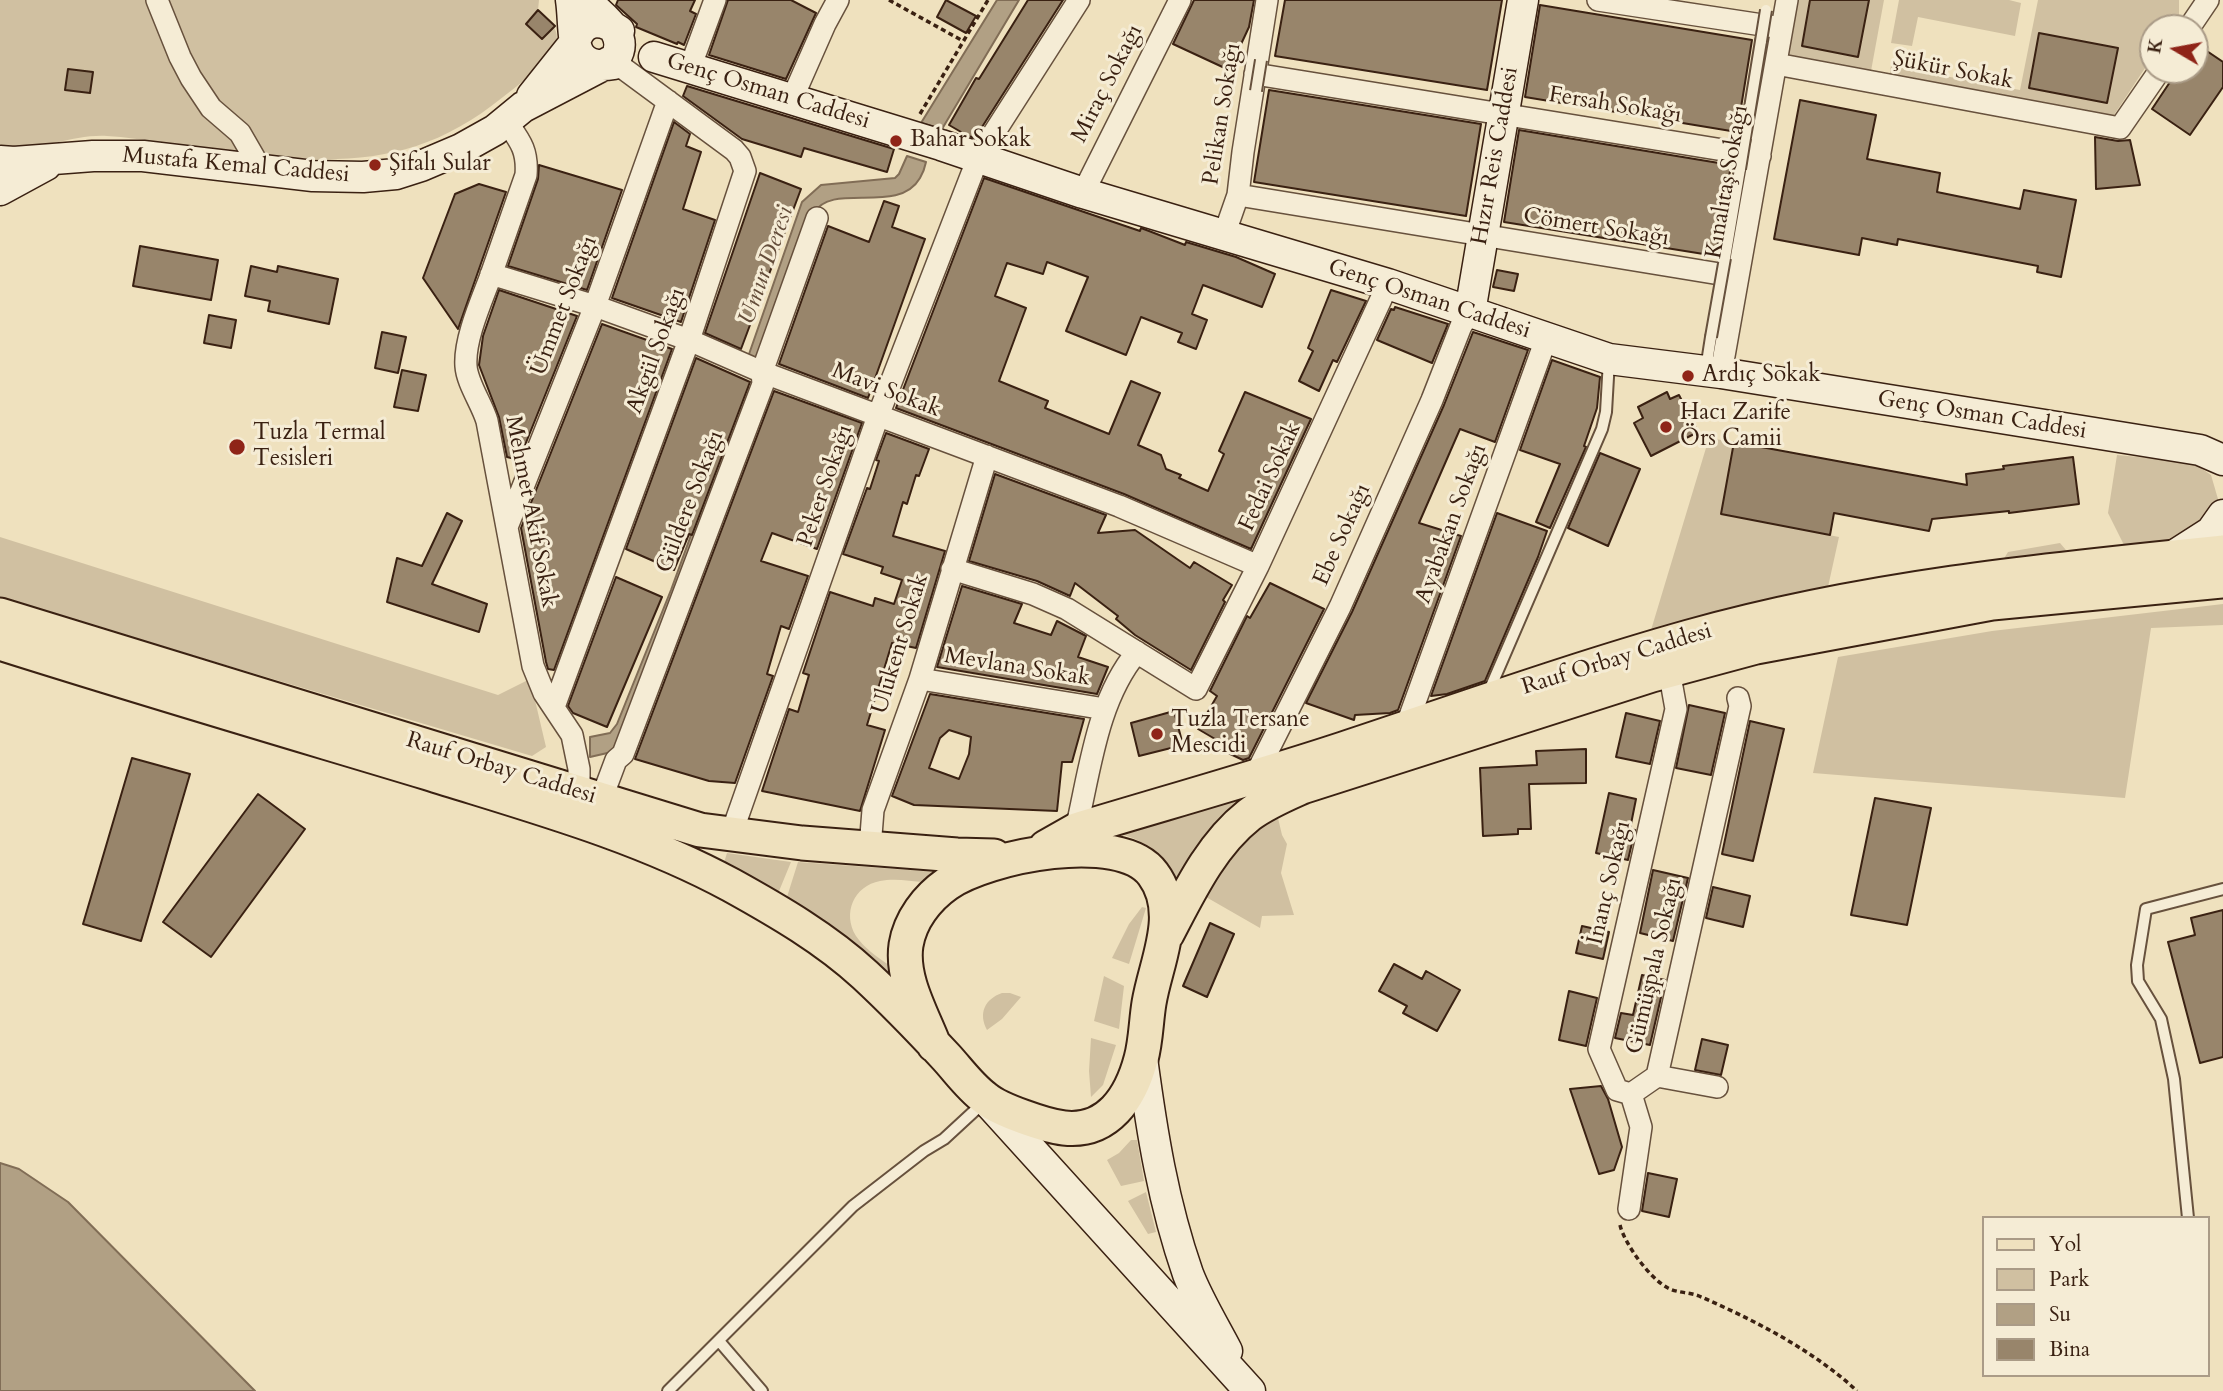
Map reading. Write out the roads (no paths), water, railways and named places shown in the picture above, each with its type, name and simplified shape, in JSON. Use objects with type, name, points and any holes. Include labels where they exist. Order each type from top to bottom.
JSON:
[{"type":"main road","name":"Rauf Orbay Caddesi","points":[[0,643],[508,798],[655,850],[730,884],[830,947],[864,974],[986,1100],[1041,1123],[1080,1129],[1097,1124],[1113,1113],[1127,1096],[1142,1058],[1149,1004],[1167,934],[1203,868],[1223,841],[1250,814],[1265,805],[1302,787],[1669,670],[1769,644],[2173,571],[2223,552]]},
{"type":"main road","name":"Rauf Orbay Caddesi","points":[[934,1045],[907,971],[905,951],[909,932],[917,915],[928,900],[945,885],[966,872],[1023,855],[1076,830],[1255,776],[1485,700],[1689,637],[1775,616],[1988,577],[2173,571],[2223,581]]},
{"type":"main road","name":"Rauf Orbay Caddesi","points":[[0,615],[700,830],[802,843],[957,855],[1115,852],[1143,863],[1152,872],[1164,898],[1167,934]]},
{"type":"street","points":[[157,0],[191,78],[211,108],[240,133],[255,159]]},
{"type":"street","points":[[571,0],[575,42],[584,61],[590,65],[610,64],[620,47],[619,35],[611,25],[600,22],[586,25],[577,34],[575,42]]},
{"type":"street","name":"Genç Osman Caddesi","points":[[585,0],[611,25],[654,57],[941,145],[1083,192],[1388,284],[1609,359],[1713,372],[2200,450],[2223,460]]},
{"type":"street","points":[[690,68],[715,0]]},
{"type":"street","points":[[792,99],[838,0]]},
{"type":"street","name":"Peker Sokağı","points":[[731,835],[878,416],[978,158],[1079,0]]},
{"type":"street","name":"Miraç Sokağı","points":[[1083,192],[1180,0]]},
{"type":"street","name":"Pelikan Sokağı","points":[[1224,235],[1238,195],[1242,152],[1269,0]]},
{"type":"street","name":"Hızır Reis Caddesi","points":[[1470,312],[1523,0]]},
{"type":"street","points":[[1598,0],[1782,28]]},
{"type":"street","name":"Kınalıtaş Sokağı","points":[[1713,372],[1738,277],[1787,0]]},
{"type":"street","name":"Mustafa Kemal Caddesi","points":[[515,114],[575,42]]},
{"type":"street","name":"Genç Osman Caddesi","points":[[610,64],[654,57]]},
{"type":"street","name":"Mustafa Kemal Caddesi","points":[[0,161],[144,156],[288,174],[344,178],[396,174],[461,149],[588,71],[610,64]]},
{"type":"street","name":"Akgül Sokağı","points":[[554,708],[690,340],[745,171],[734,150],[668,101],[610,64]]},
{"type":"street","name":"Şükür Sokak","points":[[1776,64],[2120,128],[2150,84]]},
{"type":"street","name":"Fersah Sokağı","points":[[1257,75],[1760,156]]},
{"type":"street","name":"Ümmet Sokağı","points":[[507,527],[595,306],[668,101]]},
{"type":"street","name":"Mehmet Akif Sokak","points":[[515,114],[526,155],[526,175],[471,336],[466,363],[469,381],[483,406],[487,421],[533,666],[544,693],[572,735],[579,769],[590,797]]},
{"type":"street","name":"Mustafa Kemal Caddesi","points":[[0,190],[56,160]]},
{"type":"street","name":"Cömert Sokağı","points":[[1238,195],[1738,277]]},
{"type":"street","name":"Güldere Sokağı","points":[[590,797],[623,754],[763,384],[761,372],[817,218]]},
{"type":"street","name":"Mavi Sokak","points":[[491,274],[595,306],[690,340],[761,372],[1119,506],[1258,566]]},
{"type":"street","name":"Fedai Sokak","points":[[1137,652],[1196,688],[1258,566],[1388,284]]},
{"type":"street","name":"Ebe Sokağı","points":[[1255,776],[1339,607],[1432,400],[1461,326],[1470,312]]},
{"type":"street","name":"Ayabakan Sokağı","points":[[1406,727],[1546,339]]},
{"type":"street","name":"Ulukent Sokak","points":[[870,848],[873,810],[920,679],[987,456]]},
{"type":"street","points":[[2173,571],[2211,532],[2223,515]]},
{"type":"street","points":[[2173,571],[2202,576],[2223,562]]},
{"type":"street","points":[[952,569],[1049,600],[1137,652],[1120,674],[1105,709],[1076,830]]},
{"type":"street","name":"İnanç Sokağı","points":[[1630,1094],[1617,1090],[1599,1049],[1676,709],[1669,670]]},
{"type":"street","name":"Mevlana Sokak","points":[[920,679],[1105,709]]},
{"type":"street","name":"Gümüşpala Sokağı","points":[[1630,1094],[1657,1076],[1740,706],[1738,698]]},
{"type":"street","points":[[1142,1058],[1154,1151],[1168,1210],[1189,1276],[1246,1387]]},
{"type":"street","points":[[1657,1076],[1717,1087]]},
{"type":"street","points":[[1629,1209],[1641,1127],[1630,1094]]},
{"type":"street","points":[[986,1100],[1246,1387]]},
{"type":"lane","points":[[1713,372],[1711,337],[1767,5]]},
{"type":"lane","points":[[1249,132],[1257,75]]},
{"type":"lane","points":[[1485,700],[1602,429],[1606,412],[1609,359]]},
{"type":"lane","points":[[2188,1216],[2174,1079],[2161,1019],[2138,981],[2137,965],[2146,909],[2223,889]]},
{"type":"lane","points":[[668,1391],[853,1206],[924,1151],[944,1139],[986,1100]]},
{"type":"lane","points":[[719,1341],[762,1391]]},
{"type":"water","points":[[997,0],[1019,0],[942,129],[921,123]]},
{"type":"water","points":[[907,156],[926,162],[920,178],[910,189],[897,195],[882,197],[835,199],[823,204],[814,213],[762,361],[748,357],[802,202],[821,185],[895,178]]},
{"type":"water","points":[[745,387],[758,391],[616,751],[590,757],[590,737],[610,733],[617,724],[671,590]]},
{"type":"water","points":[[0,1163],[19,1169],[68,1202],[255,1391],[0,1391]]},
{"type":"place","name":"Bahar Sokak","points":[[896,141]]},
{"type":"place","name":"Şifalı Sular","points":[[375,165]]},
{"type":"place","name":"Ardıç Sokak","points":[[1688,376]]},
{"type":"place","name":"Hacı Zarife Örs Camii","points":[[1666,427]]},
{"type":"place","name":"Tuzla Termal Tesisleri","points":[[237,447]]},
{"type":"place","name":"Tuzla Tersane Mescidi","points":[[1157,734]]},
{"type":"water label","name":"Umur Deresi","points":[[767,266]]}]
